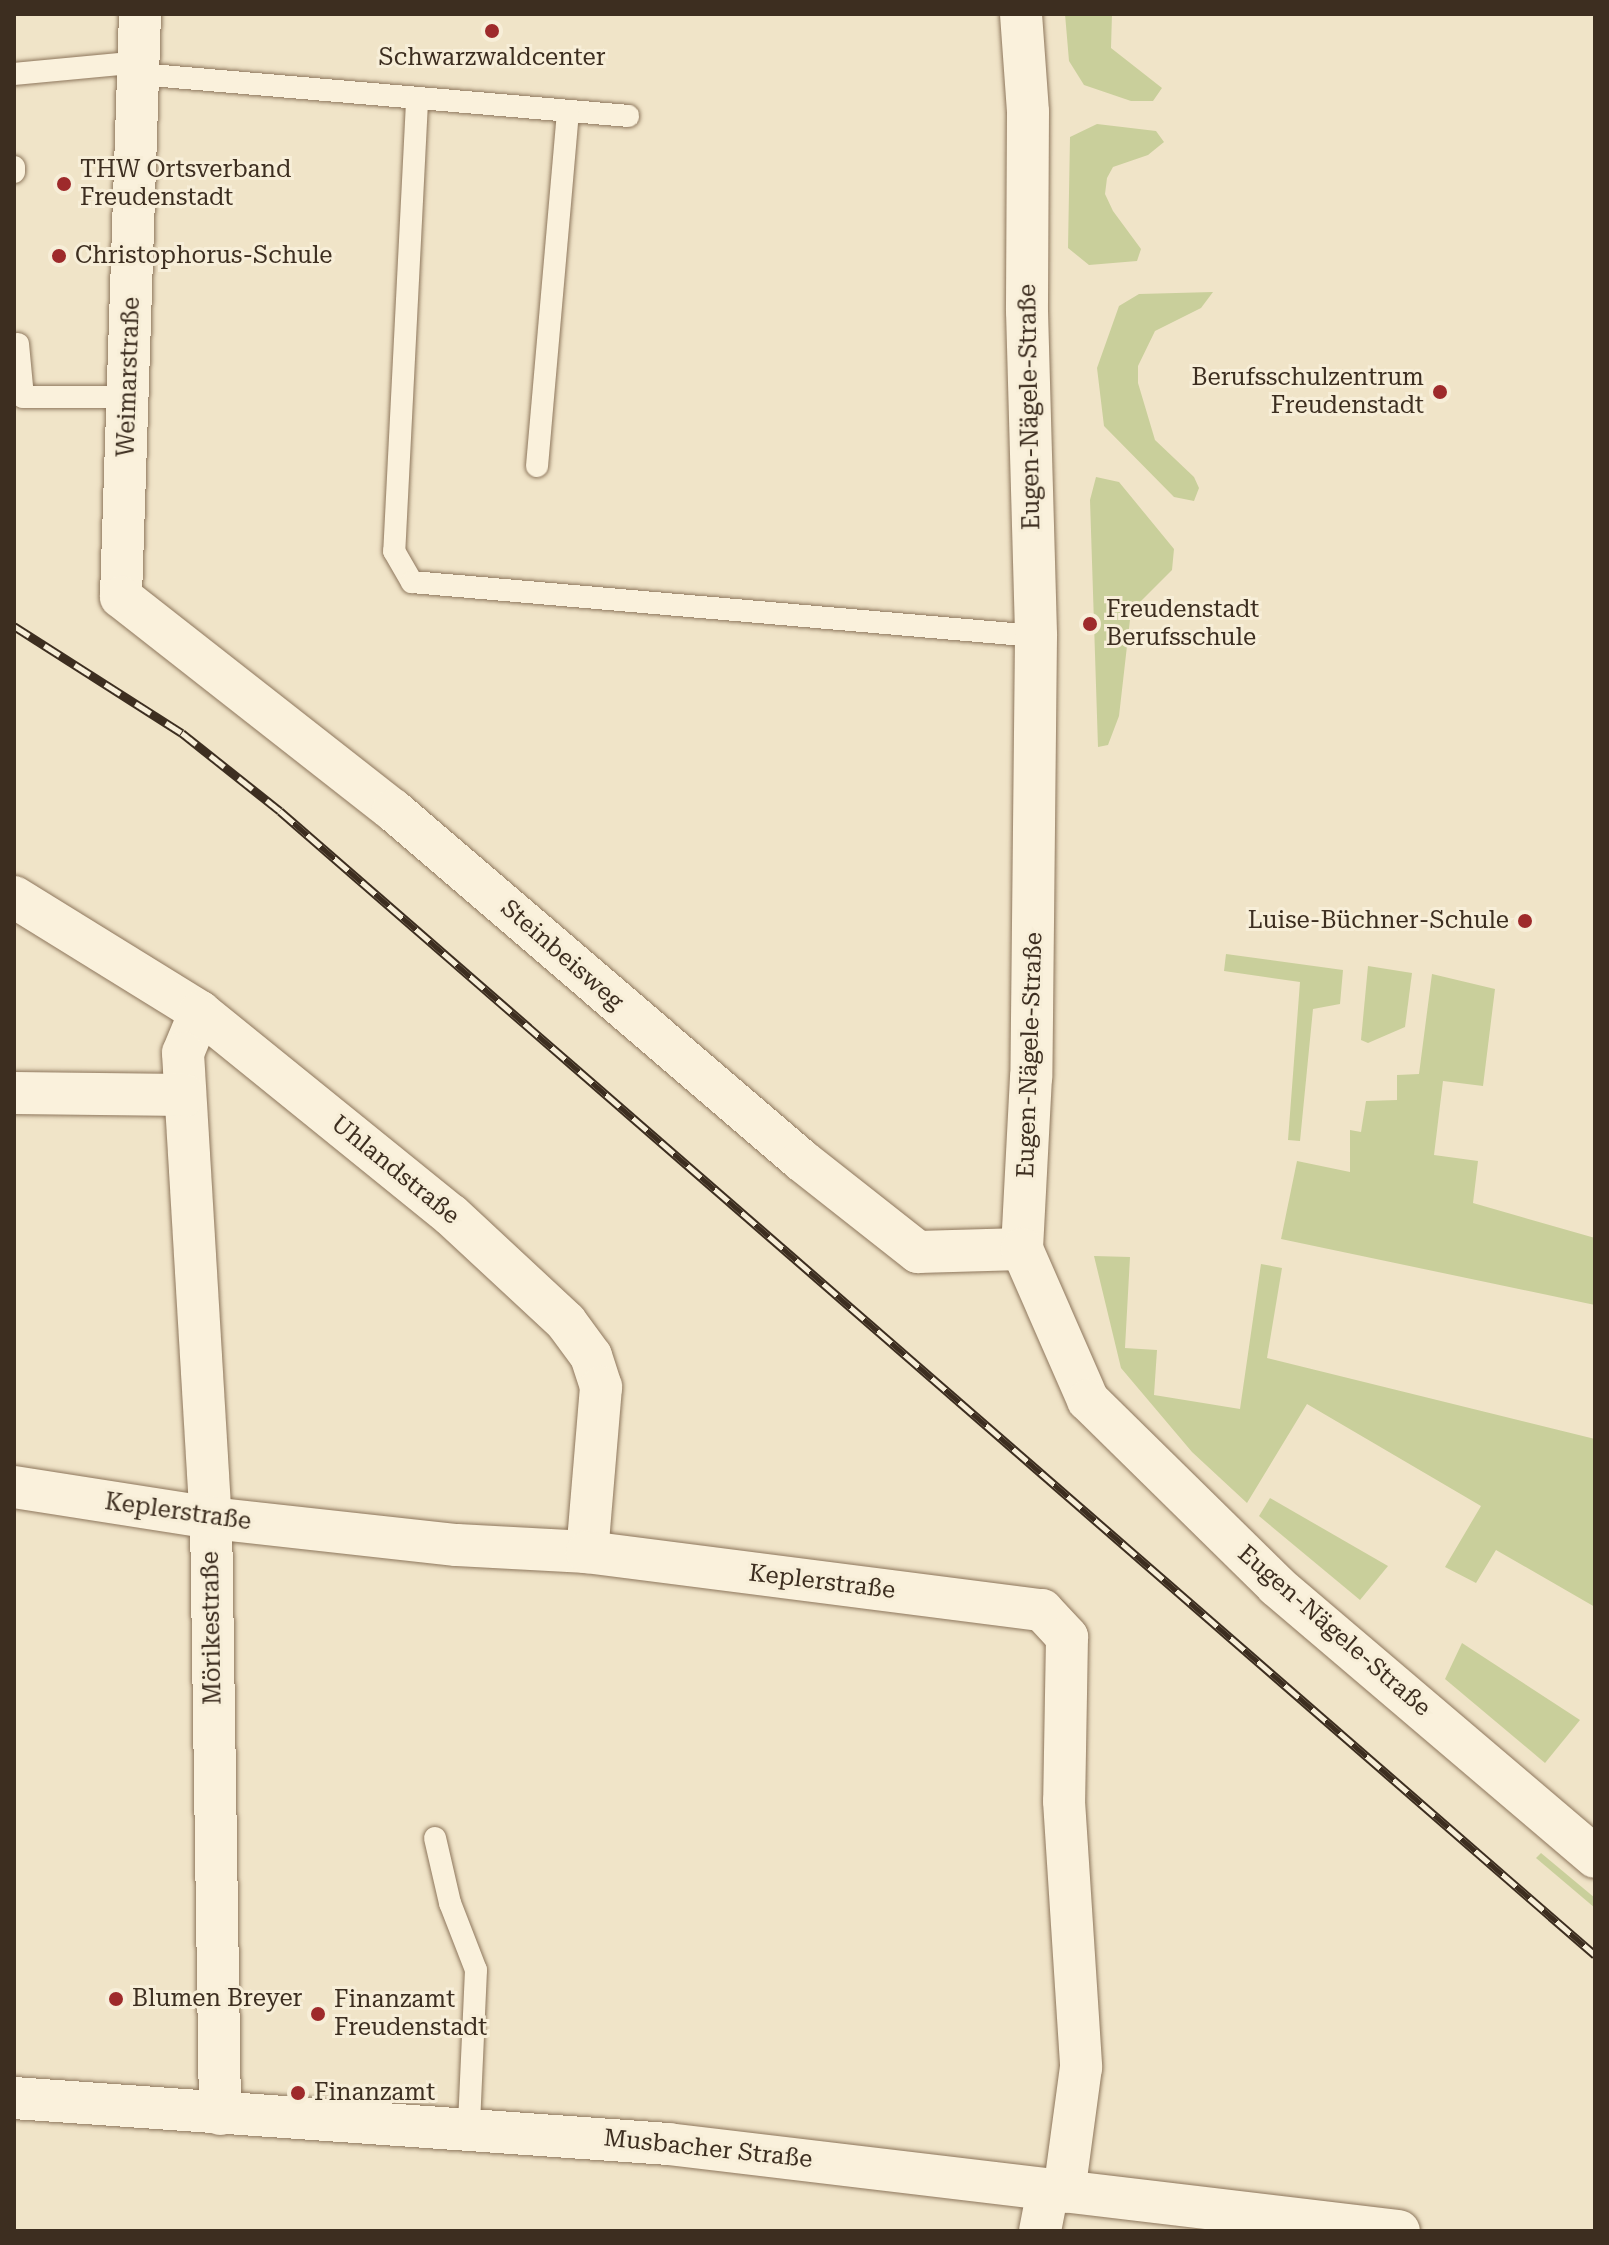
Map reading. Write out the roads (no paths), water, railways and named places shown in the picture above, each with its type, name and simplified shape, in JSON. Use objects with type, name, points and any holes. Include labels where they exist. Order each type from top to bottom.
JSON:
[{"type":"street","name":"Weimarstraße","points":[[121,597],[140,14]]},
{"type":"street","name":"Eugen-Nägele-Straße","points":[[1021,14],[1028,112],[1027,311],[1036,636],[1032,1046],[1022,1249],[1088,1400],[1277,1586],[1595,1857]]},
{"type":"street","name":"Steinbeisweg","points":[[121,597],[393,810],[801,1160],[918,1252],[1022,1249]]},
{"type":"street","name":"Uhlandstraße","points":[[14,897],[200,1012],[451,1215],[566,1322],[591,1356],[601,1387],[587,1552]]},
{"type":"street","name":"Mörikestraße","points":[[200,1012],[183,1053],[211,1518],[220,2114]]},
{"type":"street","points":[[14,1093],[185,1095]]},
{"type":"street","name":"Keplerstraße","points":[[14,1487],[211,1518],[457,1545],[587,1552],[1042,1610],[1067,1637],[1064,1801],[1081,2067],[1056,2191],[1040,2231]]},
{"type":"street","name":"Musbacher Straße","points":[[14,2098],[220,2114],[469,2127],[869,2165],[1056,2191],[1399,2231]]},
{"type":"lane","points":[[14,74],[140,68],[417,102],[628,116]]},
{"type":"lane","points":[[417,102],[394,551],[412,582],[1036,636]]},
{"type":"lane","points":[[537,466],[568,112]]},
{"type":"lane","points":[[18,344],[23,397],[128,397]]},
{"type":"lane","points":[[435,1838],[450,1903],[476,1970],[469,2127]]},
{"type":"railway","points":[[14,626],[182,733],[280,811],[1595,1955]]},
{"type":"place","name":"Schwarzwaldcenter","points":[[492,31]]},
{"type":"place","name":"THW Ortsverband Freudenstadt","points":[[64,184]]},
{"type":"place","name":"Christophorus-Schule","points":[[59,256]]},
{"type":"place","name":"Berufsschulzentrum Freudenstadt","points":[[1440,392]]},
{"type":"place","name":"Freudenstadt Berufsschule","points":[[1090,624]]},
{"type":"place","name":"Luise-Büchner-Schule","points":[[1525,921]]},
{"type":"place","name":"Blumen Breyer","points":[[116,1999]]},
{"type":"place","name":"Finanzamt Freudenstadt","points":[[318,2014]]},
{"type":"place","name":"Finanzamt","points":[[298,2093]]}]
